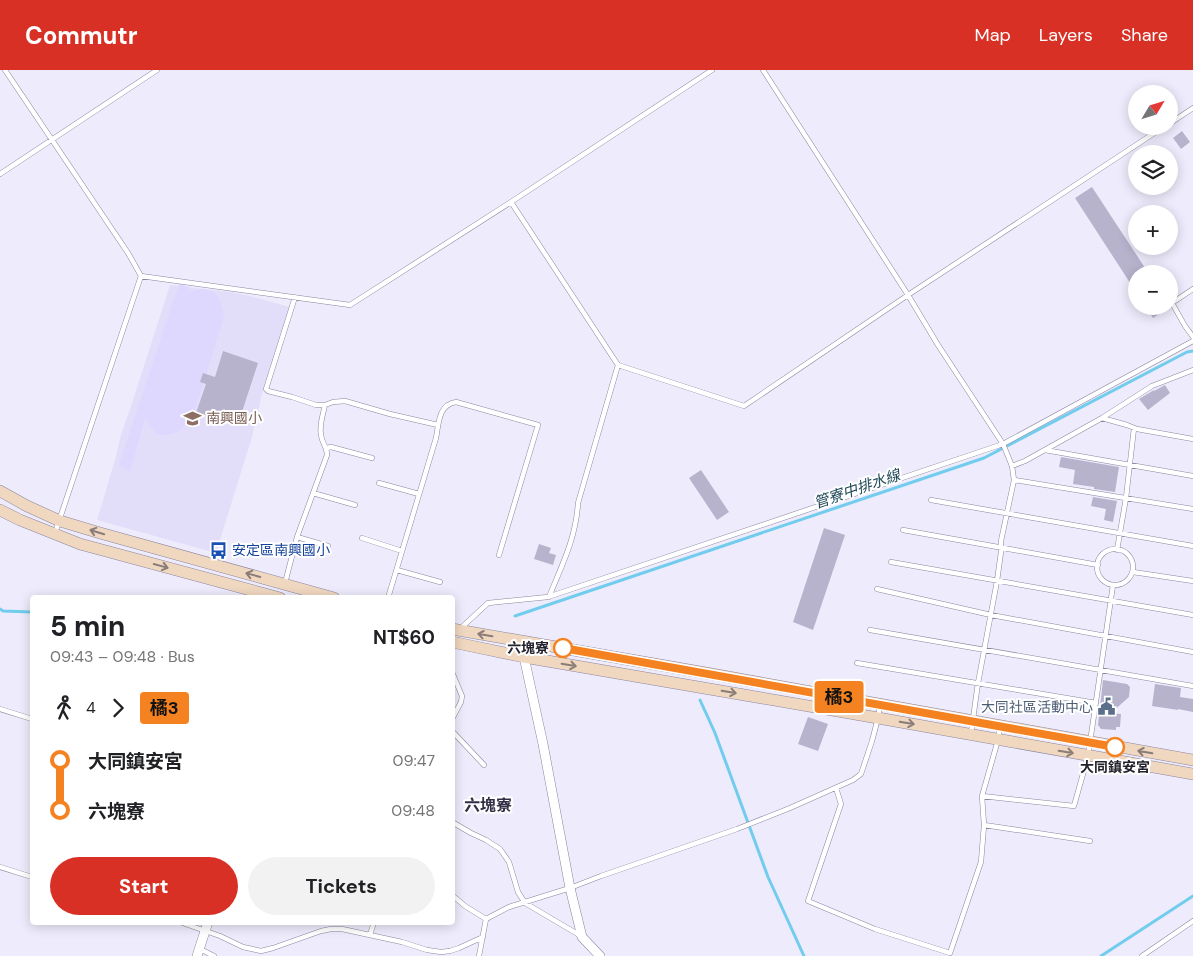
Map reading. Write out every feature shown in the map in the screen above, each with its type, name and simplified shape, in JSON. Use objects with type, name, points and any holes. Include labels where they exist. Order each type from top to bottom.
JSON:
[{"type":"main road","points":[[0,491],[60,521],[324,595]]},
{"type":"main road","points":[[0,510],[80,544],[269,595]]},
{"type":"main road","points":[[455,630],[1193,760]]},
{"type":"main road","points":[[455,643],[524,657],[1193,774]]},
{"type":"street","points":[[524,657],[543,744],[570,888],[582,937],[598,955]]},
{"type":"street","points":[[198,952],[207,926]]},
{"type":"lane","points":[[5,70],[142,276],[55,534]]},
{"type":"lane","points":[[0,174],[158,70]]},
{"type":"lane","points":[[142,276],[350,305],[712,70]]},
{"type":"lane","points":[[763,70],[908,294],[938,345],[1004,444],[1012,466],[1014,480],[1001,541],[997,581],[978,683],[971,734]]},
{"type":"lane","points":[[1178,118],[1193,108]]},
{"type":"lane","points":[[511,202],[618,365],[744,406],[908,294],[1151,135]]},
{"type":"lane","points":[[1193,289],[1172,303],[1193,337]]},
{"type":"lane","points":[[295,297],[266,389],[268,391],[316,405],[345,401],[438,425]]},
{"type":"lane","points":[[455,630],[488,603],[548,597],[1004,444],[1193,341]]},
{"type":"lane","points":[[548,597],[570,546],[577,520],[578,503],[618,365]]},
{"type":"lane","points":[[1012,466],[1025,461],[1102,418],[1152,386],[1193,370]]},
{"type":"lane","points":[[389,595],[436,438],[440,416],[444,407],[449,404],[456,402],[538,425],[499,555]]},
{"type":"lane","points":[[285,584],[297,538],[327,455],[327,448],[320,432],[325,405]]},
{"type":"lane","points":[[1102,418],[1134,428],[1193,439]]},
{"type":"lane","points":[[1117,550],[1126,498],[1134,428]]},
{"type":"lane","points":[[327,448],[330,447],[372,458]]},
{"type":"lane","points":[[1045,450],[1193,476]]},
{"type":"lane","points":[[1014,480],[1193,509]]},
{"type":"lane","points":[[379,484],[419,494]]},
{"type":"lane","points":[[313,493],[355,505]]},
{"type":"lane","points":[[931,500],[1193,546]]},
{"type":"lane","points":[[902,530],[1098,565]]},
{"type":"lane","points":[[297,538],[328,546]]},
{"type":"lane","points":[[362,538],[402,551]]},
{"type":"lane","points":[[1117,550],[1123,551],[1130,557],[1133,564],[1133,572],[1123,583],[1113,585],[1104,581],[1099,573],[1098,565],[1100,556],[1106,551],[1117,550]]},
{"type":"lane","points":[[892,562],[1193,615]]},
{"type":"lane","points":[[397,570],[440,582]]},
{"type":"lane","points":[[1133,572],[1193,581]]},
{"type":"lane","points":[[982,796],[1074,806],[1088,756],[1113,585]]},
{"type":"lane","points":[[878,589],[991,616],[1193,652]]},
{"type":"lane","points":[[870,630],[1193,686]]},
{"type":"lane","points":[[857,663],[1096,703]]},
{"type":"lane","points":[[455,679],[462,696],[455,713]]},
{"type":"lane","points":[[486,919],[509,907],[570,888],[744,826],[853,780],[861,774],[872,742],[880,704]]},
{"type":"lane","points":[[0,709],[30,718]]},
{"type":"lane","points":[[836,788],[840,804],[808,901],[875,929],[950,954],[980,862],[984,824],[982,796],[998,740],[1000,726]]},
{"type":"lane","points":[[455,734],[484,765]]},
{"type":"lane","points":[[455,824],[500,849],[509,862],[518,892],[525,903],[582,937]]},
{"type":"lane","points":[[984,824],[1090,841]]},
{"type":"lane","points":[[0,866],[30,876]]},
{"type":"lane","points":[[455,898],[486,919]]},
{"type":"lane","points":[[479,956],[486,919]]},
{"type":"lane","points":[[1142,956],[1193,921]]},
{"type":"lane","points":[[370,935],[373,925]]},
{"type":"lane","points":[[207,926],[220,936],[243,947],[261,951],[330,929],[342,929],[441,952],[459,948],[483,937]]},
{"type":"lane","points":[[198,952],[214,956]]},
{"type":"shaded area","points":[[179,284],[189,287],[187,292],[203,289],[214,292],[220,302],[224,317],[193,416],[178,431],[164,435],[158,435],[145,418],[130,472],[119,465]]},
{"type":"shaded area","name":"南興國小","points":[[170,285],[230,292],[290,307],[262,394],[252,437],[216,553],[97,520],[121,435]]},
{"type":"building","points":[[1182,131],[1190,142],[1181,149],[1173,138]]},
{"type":"building","points":[[1092,187],[1128,242],[1128,255],[1137,255],[1143,265],[1128,265],[1128,280],[1075,198]]},
{"type":"building","points":[[223,351],[258,363],[238,424],[196,413],[206,384],[200,382],[203,373],[215,377]]},
{"type":"building","points":[[1165,385],[1170,393],[1148,410],[1139,399]]},
{"type":"building","points":[[1061,457],[1119,467],[1115,492],[1073,484],[1075,470],[1059,467]]},
{"type":"building","points":[[701,470],[729,512],[717,520],[689,478]]},
{"type":"building","points":[[1093,497],[1117,501],[1113,522],[1104,520],[1106,509],[1091,506]]},
{"type":"building","points":[[824,528],[845,535],[813,630],[793,622]]},
{"type":"building","points":[[539,544],[551,548],[549,553],[556,555],[553,565],[534,559]]},
{"type":"building","name":"大同社區活動中心","points":[[1103,680],[1127,684],[1130,687],[1129,697],[1111,713],[1121,714],[1120,727],[1116,727],[1116,730],[1101,729],[1098,725]]},
{"type":"building","points":[[1155,684],[1181,688],[1180,697],[1193,699],[1193,712],[1152,706]]},
{"type":"building","points":[[808,717],[828,724],[818,751],[798,744]]},
{"type":"waterway","name":"管寮中排水線","points":[[515,616],[984,458],[1187,352],[1193,351]]},
{"type":"waterway","points":[[0,609],[3,611],[30,612]]},
{"type":"waterway","points":[[700,700],[715,733],[768,877],[804,956]]},
{"type":"waterway","points":[[1101,956],[1193,896]]},
{"type":"bus line","name":"橘3","points":[[563,648],[1115,747]]},
{"type":"place","name":"南興國小","points":[[192,418]]},
{"type":"place","name":"安定區南興國小","points":[[218,550]]},
{"type":"place","name":"六塊寮","points":[[563,648]]},
{"type":"place","name":"大同社區活動中心","points":[[1107,707]]},
{"type":"place","name":"大同鎮安宮","points":[[1115,747]]},
{"type":"district","name":"六塊寮","points":[[488,805]]}]
